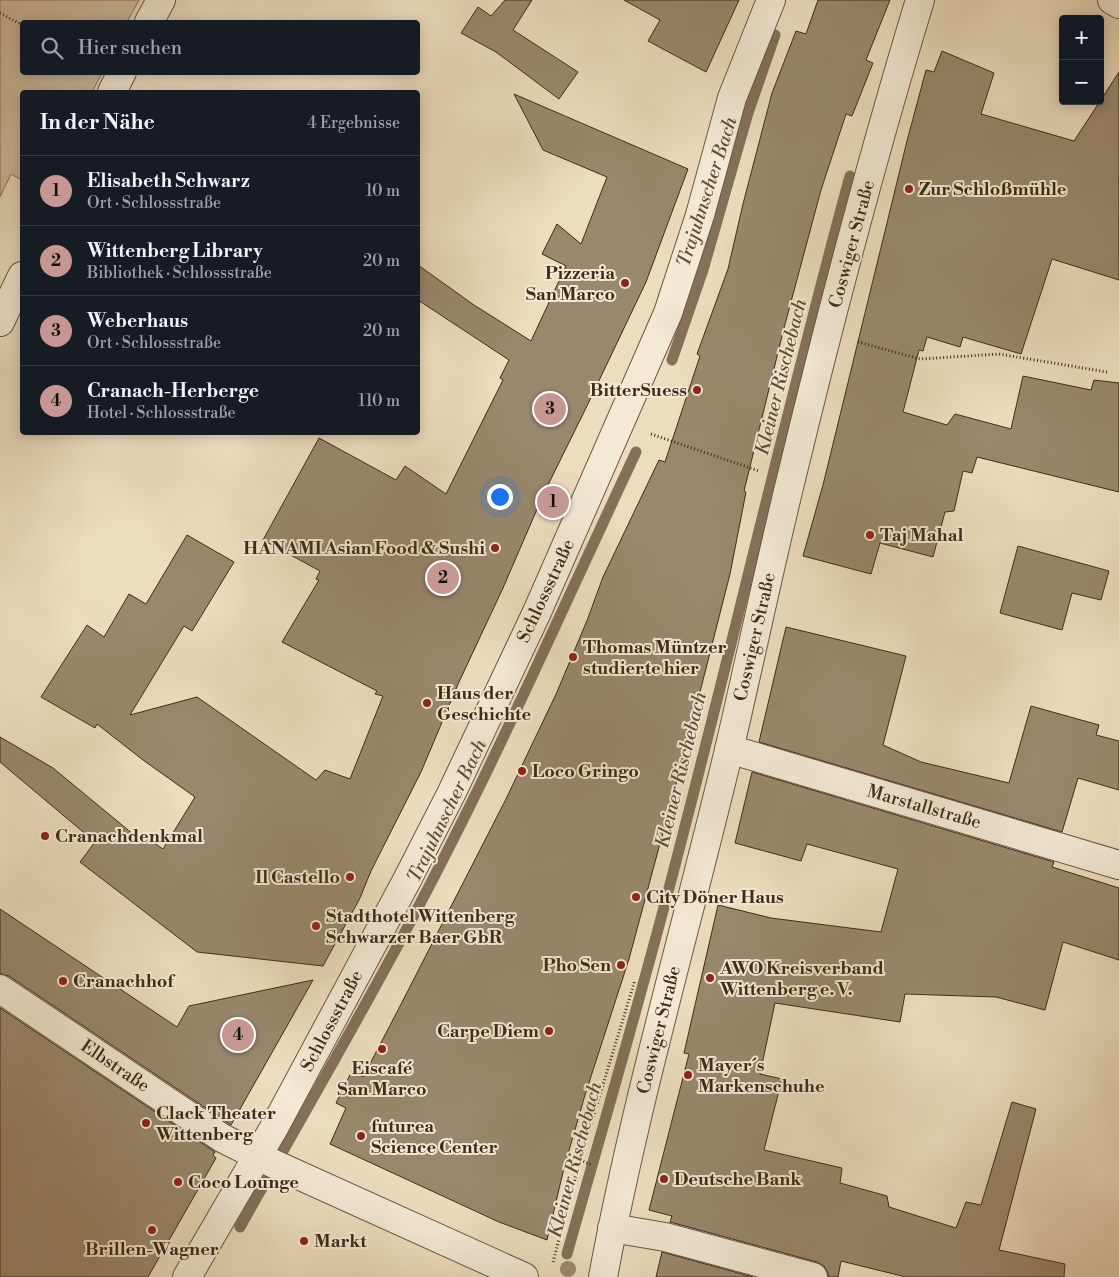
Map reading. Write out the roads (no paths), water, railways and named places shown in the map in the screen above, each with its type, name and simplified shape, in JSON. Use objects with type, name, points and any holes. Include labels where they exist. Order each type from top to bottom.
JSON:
[{"type":"street","points":[[150,20],[161,0]]},
{"type":"street","name":"Schlossstraße","points":[[272,1162],[456,783],[573,533],[668,313],[700,216],[732,98],[771,0]]},
{"type":"street","name":"Coswiger Straße","points":[[603,1277],[612,1228],[665,1002],[729,749],[788,489],[897,76],[920,0]]},
{"type":"street","points":[[1112,0],[1119,4]]},
{"type":"street","points":[[113,90],[120,75]]},
{"type":"street","points":[[0,322],[20,280]]},
{"type":"street","name":"Marstallstraße","points":[[729,749],[1119,865]]},
{"type":"street","name":"Elbstraße","points":[[0,989],[222,1138],[272,1162]]},
{"type":"street","points":[[187,1277],[272,1162],[524,1277]]},
{"type":"street","points":[[612,1228],[665,1237],[814,1277]]},
{"type":"waterway","name":"Trajuhnscher Bach","points":[[672,360],[703,270],[748,113],[775,35]]},
{"type":"waterway","name":"Kleiner Rischebach","points":[[567,1254],[669,890],[806,341],[850,176]]},
{"type":"waterway","name":"Trajuhnscher Bach","points":[[240,1227],[379,981],[423,898],[506,732],[636,452]]},
{"type":"place","name":"Zur Schloßmühle","points":[[909,189]]},
{"type":"place","name":"Pizzeria San Marco","points":[[625,283]]},
{"type":"place","name":"BitterSuess","points":[[697,390]]},
{"type":"place","name":"Weberhaus","points":[[550,409]]},
{"type":"place","name":"Elisabeth Schwarz","points":[[553,502]]},
{"type":"place","name":"Taj Mahal","points":[[870,535]]},
{"type":"place","name":"HANAMI Asian Food & Sushi","points":[[495,548]]},
{"type":"place","name":"Wittenberg Library","points":[[443,578]]},
{"type":"place","name":"Thomas Müntzer studierte hier","points":[[573,657]]},
{"type":"place","name":"Haus der Geschichte","points":[[427,703]]},
{"type":"place","name":"Loco Gringo","points":[[522,771]]},
{"type":"place","name":"Cranachdenkmal","points":[[45,836]]},
{"type":"place","name":"Il Castello","points":[[350,877]]},
{"type":"place","name":"City Döner Haus","points":[[636,897]]},
{"type":"place","name":"Stadthotel Wittenberg Schwarzer Baer GbR","points":[[316,926]]},
{"type":"place","name":"Pho Sen","points":[[621,965]]},
{"type":"place","name":"AWO Kreisverband Wittenberg e. V.","points":[[710,978]]},
{"type":"place","name":"Cranachhof","points":[[63,981]]},
{"type":"place","name":"Carpe Diem","points":[[549,1031]]},
{"type":"place","name":"Cranach-Herberge","points":[[238,1035]]},
{"type":"place","name":"Eiscafé San Marco","points":[[382,1049]]},
{"type":"place","name":"Mayer´s Markenschuhe","points":[[688,1075]]},
{"type":"place","name":"Clack Theater Wittenberg","points":[[146,1123]]},
{"type":"place","name":"futurea Science Center","points":[[361,1136]]},
{"type":"place","name":"Deutsche Bank","points":[[664,1179]]},
{"type":"place","name":"Coco Lounge","points":[[178,1182]]},
{"type":"place","name":"Brillen-Wagner","points":[[152,1230]]},
{"type":"place","name":"Markt","points":[[304,1241]]}]
